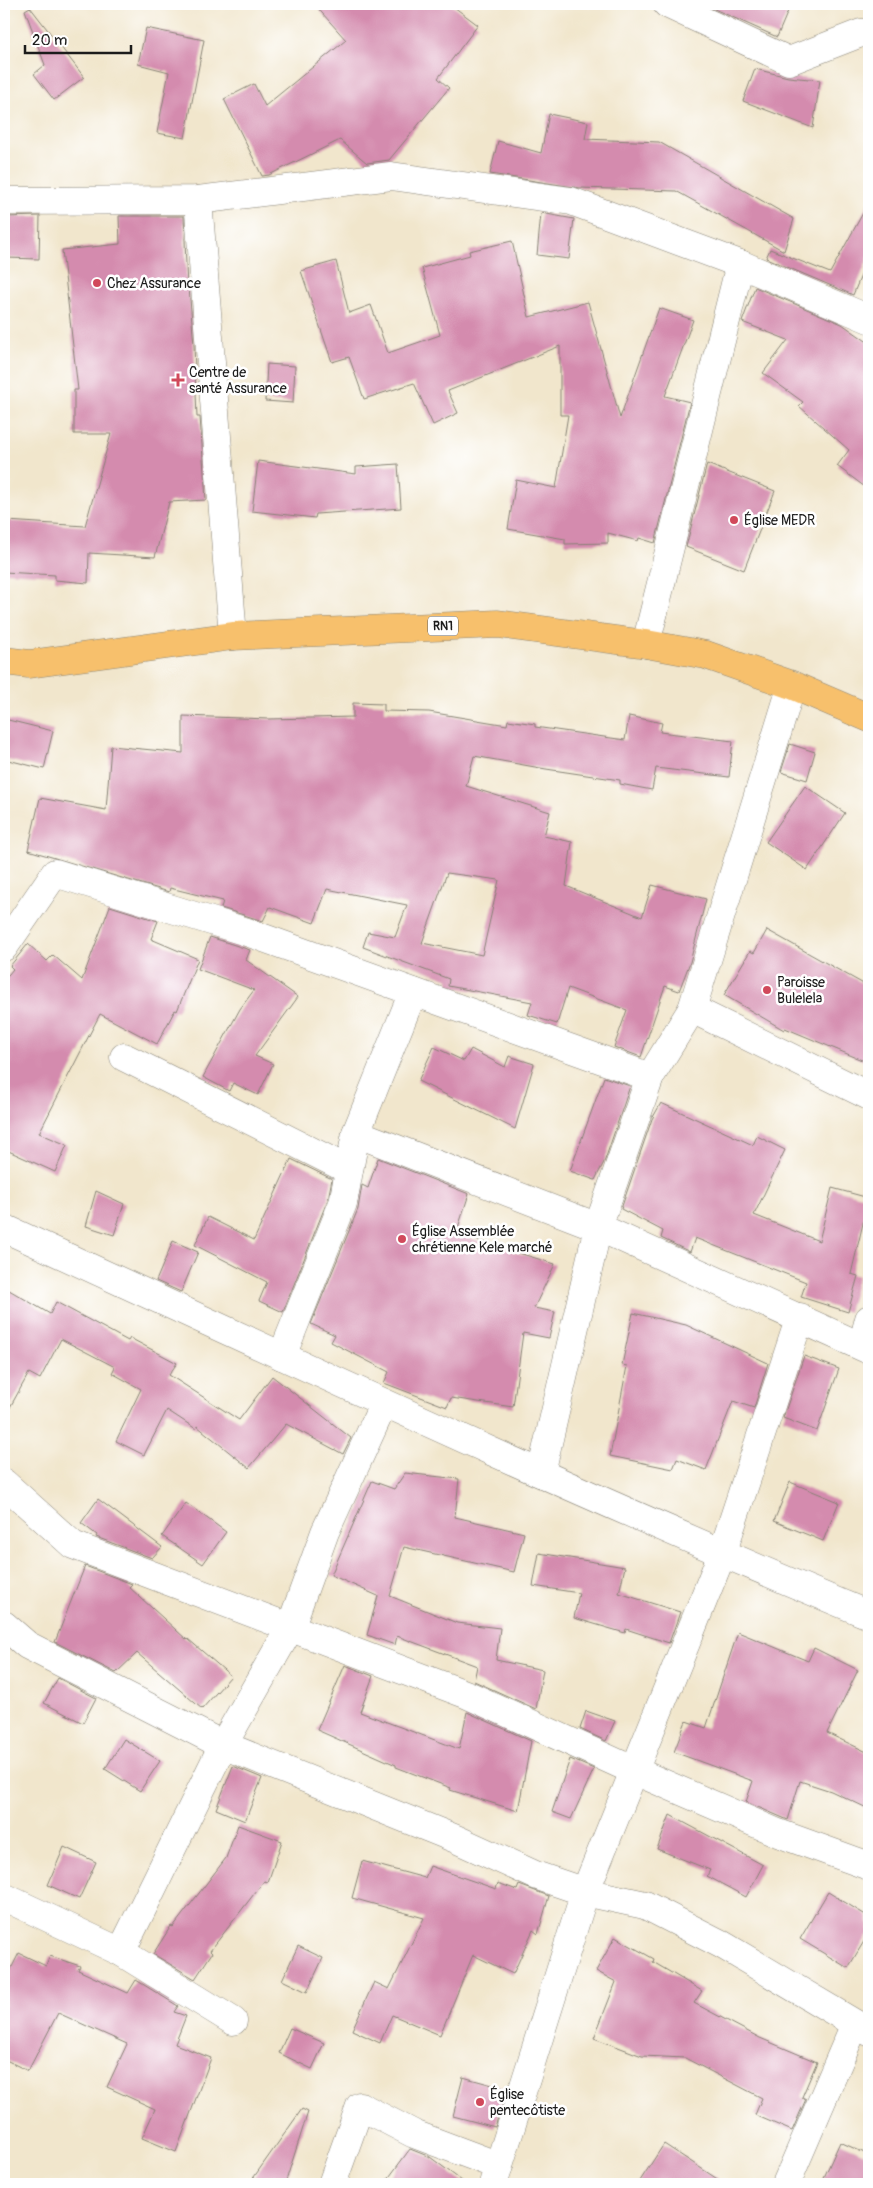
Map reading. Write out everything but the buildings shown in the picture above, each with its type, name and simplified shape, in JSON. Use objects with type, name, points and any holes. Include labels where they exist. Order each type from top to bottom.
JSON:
[{"type":"highway","name":"RN1","points":[[4,661],[29,664],[233,636],[498,624],[646,644],[706,655],[792,685],[869,718]]},
{"type":"street","points":[[667,4],[789,61],[861,33],[869,34]]},
{"type":"street","points":[[4,201],[198,200],[391,176],[571,201],[740,264],[869,318]]},
{"type":"street","points":[[198,200],[233,636]]},
{"type":"street","points":[[646,644],[740,264]]},
{"type":"street","points":[[541,1474],[598,1227],[650,1077],[692,1010],[792,685]]},
{"type":"street","points":[[4,947],[55,873],[247,932],[650,1077]]},
{"type":"street","points":[[282,1356],[343,1203],[356,1132],[413,992]]},
{"type":"street","points":[[692,1010],[869,1096]]},
{"type":"street","points":[[124,1057],[349,1170]]},
{"type":"street","points":[[356,1132],[598,1227],[866,1348],[869,1319]]},
{"type":"street","points":[[4,1228],[541,1474],[722,1554],[869,1615]]},
{"type":"street","points":[[332,2184],[360,2106],[496,2175],[585,1892],[636,1771],[722,1554],[800,1317]]},
{"type":"street","points":[[120,1952],[223,1745],[290,1628],[325,1532],[384,1403]]},
{"type":"street","points":[[4,1483],[73,1545],[468,1695],[636,1771],[778,1832],[869,1866]]},
{"type":"street","points":[[4,1625],[27,1645],[223,1745],[456,1839],[536,1875],[585,1892],[645,1904],[721,1944],[862,2028],[786,2184]]},
{"type":"street","points":[[4,1897],[120,1952],[233,2021]]},
{"type":"place","name":"Chez Assurance","points":[[97,283]]},
{"type":"place","name":"Centre de santé Assurance","points":[[178,380]]},
{"type":"place","name":"Église MEDR","points":[[734,520]]},
{"type":"place","name":"Paroisse Bulelela","points":[[767,990]]},
{"type":"place","name":"Église Assemblée chrétienne Kele marché","points":[[402,1239]]},
{"type":"place","name":"Église pentecôtiste","points":[[480,2102]]}]
